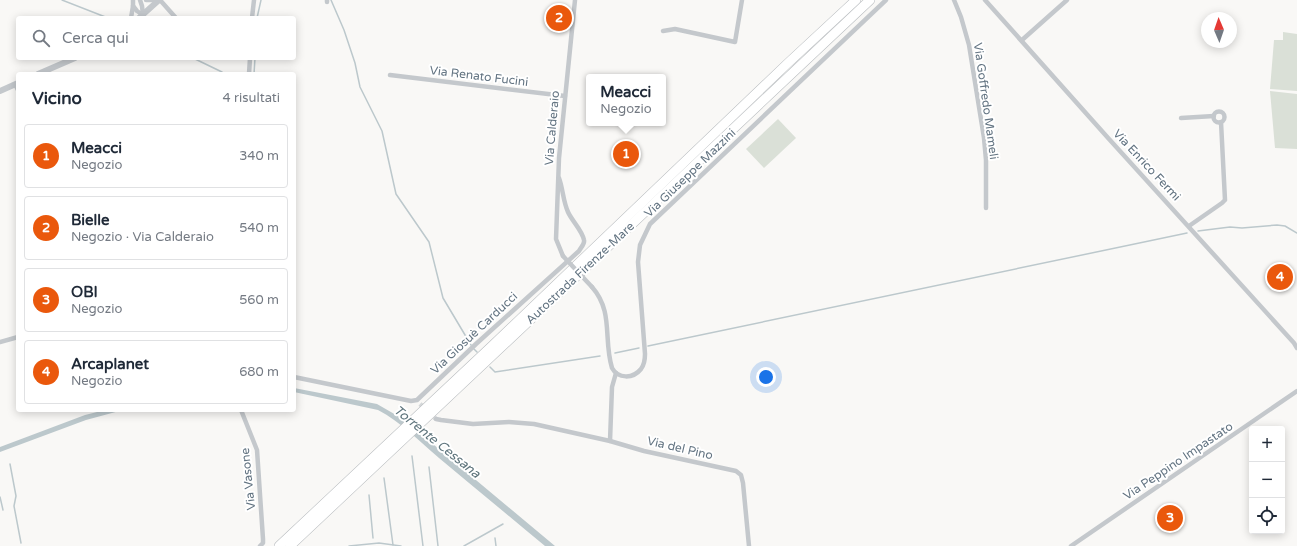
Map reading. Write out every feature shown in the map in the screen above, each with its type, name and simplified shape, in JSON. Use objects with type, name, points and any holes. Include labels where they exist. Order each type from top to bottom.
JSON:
[{"type":"highway","name":"Autostrada Firenze-Mare","points":[[290,546],[412,425],[788,63],[856,0]]},
{"type":"highway","name":"Autostrada Firenze-Mare","points":[[412,425],[870,0]]},
{"type":"highway","name":"Autostrada Firenze-Mare","points":[[279,546],[404,433]]},
{"type":"street","points":[[133,0],[134,6],[141,16]]},
{"type":"street","points":[[140,0],[142,6],[141,16]]},
{"type":"street","points":[[146,0],[153,0]]},
{"type":"street","points":[[141,16],[159,0],[174,16]]},
{"type":"street","points":[[252,16],[254,0]]},
{"type":"street","name":"Via Calderaio","points":[[575,0],[560,146],[556,239],[563,256],[592,287],[599,296],[605,309],[610,364],[616,373]]},
{"type":"street","points":[[663,31],[675,29],[735,42],[742,0]]},
{"type":"street","name":"Via Giuseppe Mazzini","points":[[616,373],[623,376],[631,376],[641,369],[644,362],[645,350],[638,262],[640,245],[650,224],[886,0]]},
{"type":"street","name":"Via Goffredo Mameli","points":[[954,0],[961,17],[969,45],[984,138],[986,160],[986,208]]},
{"type":"street","name":"Via Enrico Fermi","points":[[985,0],[1296,345]]},
{"type":"street","points":[[1022,40],[1067,0]]},
{"type":"street","points":[[132,16],[134,6]]},
{"type":"street","points":[[43,72],[70,60]]},
{"type":"street","points":[[249,72],[250,60]]},
{"type":"street","name":"Via Renato Fucini","points":[[390,75],[565,96]]},
{"type":"street","points":[[0,91],[16,86]]},
{"type":"street","points":[[1181,118],[1214,116],[1215,113],[1218,112],[1223,113],[1225,117],[1222,122],[1225,200],[1189,226]]},
{"type":"street","points":[[1214,116],[1217,122],[1222,122]]},
{"type":"street","name":"Via Giosuè Carducci","points":[[296,377],[419,402],[476,344],[579,251],[583,244],[584,238],[565,204],[559,178]]},
{"type":"street","points":[[0,342],[16,338]]},
{"type":"street","points":[[436,419],[473,424],[518,422],[534,424],[610,441],[612,387],[616,373]]},
{"type":"street","name":"Via Peppino Impastato","points":[[1071,546],[1296,391]]},
{"type":"street","name":"Via Vasone","points":[[242,412],[257,450],[264,539],[260,546]]},
{"type":"street","name":"Via del Pino","points":[[610,441],[644,451],[733,470],[739,473],[743,483],[749,546]]},
{"type":"shaded area","points":[[1283,32],[1297,34],[1297,91],[1270,89],[1274,40],[1283,40]]},
{"type":"shaded area","points":[[1270,91],[1297,94],[1297,149],[1275,148]]},
{"type":"shaded area","points":[[778,119],[796,138],[764,168],[746,149]]},
{"type":"shaded area","points":[[296,388],[377,404],[403,419],[555,546],[545,546],[410,432],[378,410],[296,392]]},
{"type":"shaded area","points":[[97,412],[116,412],[86,420],[0,452],[0,447],[85,415]]},
{"type":"waterway","points":[[62,0],[103,16]]},
{"type":"waterway","points":[[257,16],[261,0]]},
{"type":"waterway","points":[[331,0],[344,30],[355,63],[360,87],[382,131],[396,194],[429,242],[443,298],[471,345]]},
{"type":"waterway","points":[[197,60],[222,72]]},
{"type":"waterway","points":[[254,72],[255,60]]},
{"type":"waterway","points":[[1198,231],[1230,227],[1242,228],[1277,225],[1285,226],[1297,233]]},
{"type":"waterway","points":[[648,346],[1187,233]]},
{"type":"waterway","points":[[615,353],[639,348]]},
{"type":"waterway","points":[[474,349],[477,352]]},
{"type":"waterway","points":[[490,367],[495,372],[600,356]]},
{"type":"waterway","points":[[412,456],[423,546]]},
{"type":"waterway","points":[[10,464],[16,496],[14,506],[21,543]]},
{"type":"waterway","points":[[429,467],[438,546]]},
{"type":"waterway","points":[[384,478],[393,545]]},
{"type":"waterway","points":[[369,495],[373,538]]},
{"type":"waterway","points":[[0,497],[3,510]]},
{"type":"waterway","points":[[464,546],[503,524]]},
{"type":"waterway","points":[[495,538],[496,546]]},
{"type":"waterway","points":[[349,546],[379,543],[401,546]]},
{"type":"tunnel","points":[[420,404],[436,419]]},
{"type":"place","name":"Bielle","points":[[559,18]]},
{"type":"place","name":"Meacci","points":[[626,154]]},
{"type":"place","name":"Arcaplanet","points":[[1280,277]]},
{"type":"place","name":"OBI","points":[[1170,518]]},
{"type":"water label","name":"Torrente Cessana","points":[[437,442]]}]
